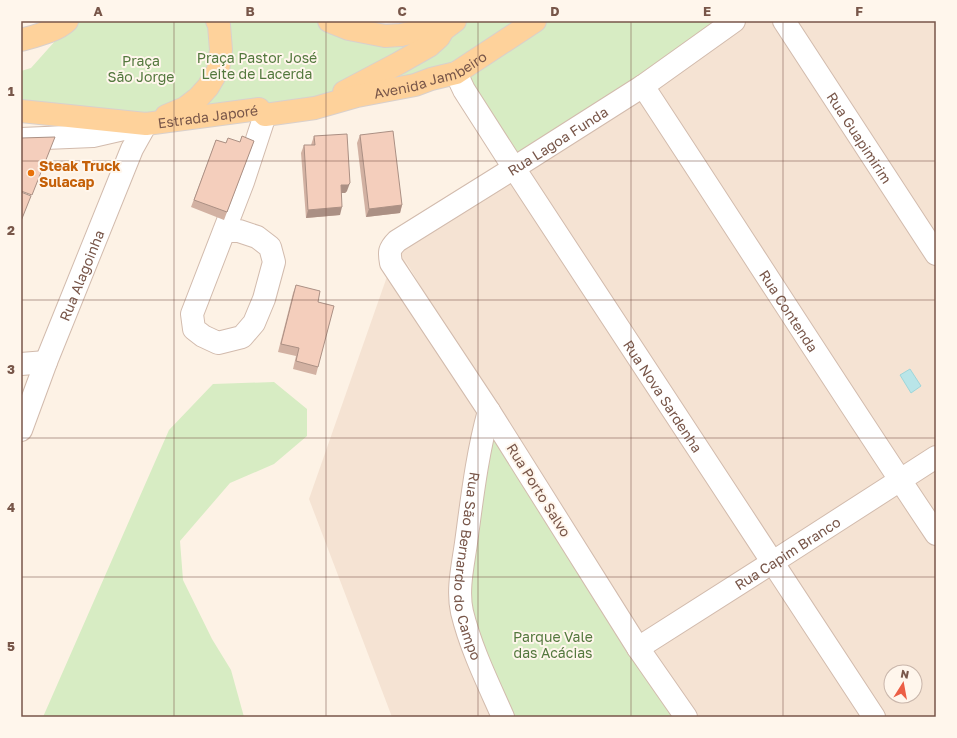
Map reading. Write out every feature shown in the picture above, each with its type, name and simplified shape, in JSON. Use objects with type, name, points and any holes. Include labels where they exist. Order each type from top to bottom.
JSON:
[{"type":"main road","points":[[146,124],[185,108],[198,98],[208,87],[218,70],[221,50],[219,25],[217,21]]},
{"type":"main road","points":[[329,21],[349,29],[385,36],[401,35],[449,26]]},
{"type":"main road","name":"Avenida Jambeiro","points":[[315,108],[357,96],[415,85],[456,73],[535,21]]},
{"type":"main road","points":[[21,48],[28,39],[67,22]]},
{"type":"main road","points":[[315,108],[429,46],[449,26]]},
{"type":"main road","name":"Estrada Japoré","points":[[21,111],[146,124],[259,109],[265,115],[315,108]]},
{"type":"street","name":"Rua Lagoa Funda","points":[[390,263],[390,248],[397,241],[643,86],[734,21]]},
{"type":"street","name":"Rua Guapimirim","points":[[784,21],[936,254]]},
{"type":"street","name":"Rua Nova Sardenha","points":[[456,73],[464,90],[514,168],[874,717]]},
{"type":"street","name":"Rua Contenda","points":[[643,86],[936,534]]},
{"type":"street","points":[[224,231],[239,231],[257,237],[270,247],[274,262],[264,299],[254,324],[242,337],[218,343],[203,336],[194,329],[192,314],[224,231],[243,182],[265,115]]},
{"type":"street","name":"Estrada Japoré","points":[[21,139],[93,136],[146,124]]},
{"type":"street","name":"Rua Alagoinha","points":[[21,430],[46,362],[132,149],[146,124]]},
{"type":"street","name":"Rua Porto Salvo","points":[[390,263],[489,411],[638,648],[686,717]]},
{"type":"street","points":[[21,364],[46,362]]},
{"type":"street","name":"Rua São Bernardo do Campo","points":[[489,411],[482,435],[460,591],[462,612],[473,650],[503,717]]},
{"type":"street","name":"Rua Capim Branco","points":[[638,648],[936,457]]},
{"type":"shaded area","points":[[341,21],[429,21],[402,33]]},
{"type":"shaded area","points":[[734,21],[936,21],[936,717],[685,717],[639,649],[403,257],[483,409],[505,717],[392,717],[309,499],[397,248]]},
{"type":"green space","points":[[73,21],[339,21],[402,33],[443,21],[734,21],[516,168],[451,64],[312,104],[151,116],[51,103],[21,102],[21,71],[31,68]]},
{"type":"green space","points":[[274,382],[307,409],[307,436],[274,464],[230,483],[180,541],[183,580],[212,639],[231,670],[244,717],[43,717],[169,430],[213,384]]},
{"type":"green space","name":"Parque Vale das Acácias","points":[[483,409],[690,717],[505,717],[456,603]]},
{"type":"water","points":[[910,369],[921,386],[911,393],[900,375]]},
{"type":"building","points":[[393,131],[402,205],[369,209],[360,135]]},
{"type":"building","points":[[347,134],[350,183],[348,185],[341,185],[342,207],[308,210],[304,145],[315,145],[314,136]]},
{"type":"building","points":[[242,136],[254,141],[227,212],[194,200],[216,140],[226,143],[228,138],[240,142]]},
{"type":"building","name":"Steak Truck Sulacap","points":[[55,137],[32,195],[21,191],[21,138]]},
{"type":"building","points":[[21,192],[31,196],[21,221]]},
{"type":"building","points":[[296,285],[320,291],[318,302],[334,306],[318,367],[296,361],[299,348],[281,344]]},
{"type":"place","name":"Steak Truck Sulacap","points":[[31,173]]},
{"type":"park label","name":"Praça Pastor José Leite de Lacerda","points":[[257,66]]},
{"type":"park label","name":"Praça São Jorge","points":[[141,68]]}]
